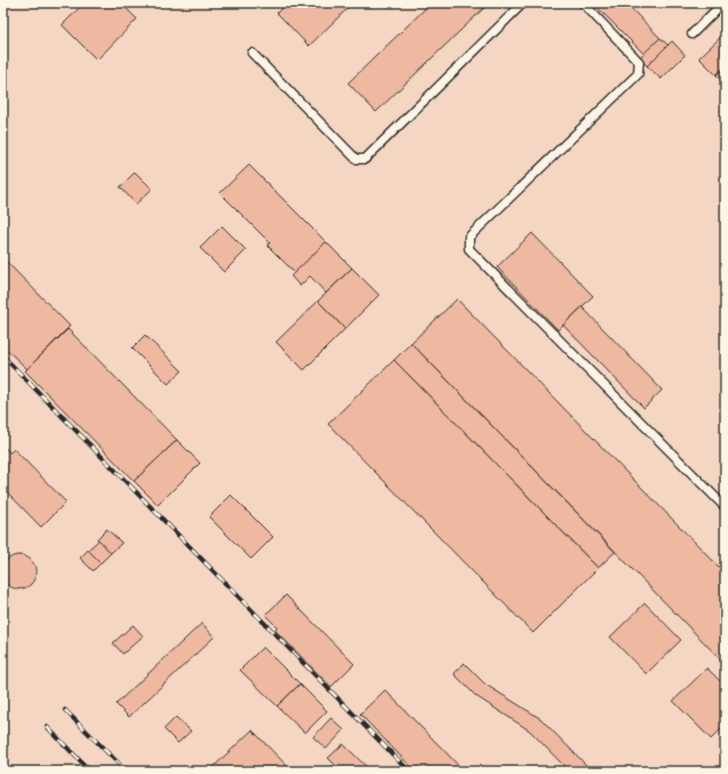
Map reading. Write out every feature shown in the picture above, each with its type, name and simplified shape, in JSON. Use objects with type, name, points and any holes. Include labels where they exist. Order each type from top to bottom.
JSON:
[{"type":"lane","points":[[252,53],[356,159],[365,159],[523,3]]},
{"type":"lane","points":[[583,3],[639,62],[638,74],[469,238],[469,249],[725,507]]},
{"type":"lane","points":[[692,34],[723,3]]},
{"type":"shaded area","points":[[3,3],[725,3],[725,771],[3,771]]},
{"type":"building","points":[[84,3],[121,3],[137,19],[97,60],[62,25]]},
{"type":"building","points":[[287,3],[353,3],[309,46],[277,13]]},
{"type":"building","points":[[431,3],[454,3],[456,5],[458,3],[489,3],[376,112],[348,83]]},
{"type":"building","points":[[593,3],[626,3],[660,38],[644,54]]},
{"type":"building","points":[[725,33],[725,67],[716,75],[699,58]]},
{"type":"building","points":[[660,38],[668,45],[647,66],[639,58]]},
{"type":"building","points":[[672,41],[685,55],[661,79],[647,66]]},
{"type":"building","points":[[725,67],[725,85],[716,75]]},
{"type":"building","points":[[249,165],[326,242],[295,273],[267,245],[270,243],[220,193]]},
{"type":"building","points":[[135,172],[152,189],[136,204],[120,187]]},
{"type":"building","points":[[222,226],[246,250],[224,272],[200,248]]},
{"type":"building","points":[[532,233],[593,296],[558,330],[497,267]]},
{"type":"building","points":[[326,242],[352,268],[326,293],[310,276],[300,286],[291,276]]},
{"type":"building","points":[[3,258],[70,326],[27,369],[3,346]]},
{"type":"building","points":[[352,268],[379,295],[345,329],[318,301]]},
{"type":"building","points":[[457,299],[725,573],[725,664],[411,343]]},
{"type":"building","points":[[318,301],[345,329],[304,370],[276,342]]},
{"type":"building","points":[[582,307],[662,390],[644,408],[563,325]]},
{"type":"building","points":[[68,329],[177,440],[134,481],[25,371]]},
{"type":"building","points":[[145,335],[182,371],[168,384],[132,348]]},
{"type":"building","points":[[411,343],[615,552],[598,568],[394,360]]},
{"type":"building","points":[[394,360],[598,568],[533,633],[328,424]]},
{"type":"building","points":[[177,440],[200,463],[158,505],[134,481]]},
{"type":"building","points":[[3,445],[10,453],[14,449],[66,502],[41,527],[3,488]]},
{"type":"building","points":[[231,495],[273,537],[251,559],[209,517]]},
{"type":"building","points":[[107,529],[122,543],[111,553],[97,539]]},
{"type":"building","points":[[99,540],[111,553],[101,563],[88,550]]},
{"type":"building","points":[[88,550],[101,563],[93,571],[80,558]]},
{"type":"building","points":[[16,555],[22,555],[26,556],[33,562],[36,572],[35,579],[29,586],[22,589],[16,589],[12,588],[5,582],[2,575],[2,569],[3,565],[9,558]]},
{"type":"building","points":[[286,595],[354,664],[331,687],[275,630],[277,627],[265,615]]},
{"type":"building","points":[[645,603],[681,640],[646,674],[610,637]]},
{"type":"building","points":[[202,623],[214,637],[129,717],[116,704]]},
{"type":"building","points":[[133,625],[143,636],[123,654],[113,643]]},
{"type":"building","points":[[263,647],[300,684],[277,706],[240,670]]},
{"type":"building","points":[[464,663],[485,684],[541,719],[592,771],[569,771],[530,731],[476,696],[454,674]]},
{"type":"building","points":[[707,668],[725,686],[725,725],[711,739],[673,701]]},
{"type":"building","points":[[300,684],[327,711],[305,733],[277,706]]},
{"type":"building","points":[[385,690],[464,771],[415,771],[360,714]]},
{"type":"building","points":[[176,717],[191,731],[178,743],[164,729]]},
{"type":"building","points":[[331,718],[344,730],[326,749],[313,737]]},
{"type":"building","points":[[252,730],[292,771],[217,771],[213,767]]},
{"type":"building","points":[[343,744],[371,771],[341,771],[328,758]]},
{"type":"railway","points":[[3,356],[409,771]]},
{"type":"railway","points":[[65,710],[126,771]]},
{"type":"railway","points":[[47,727],[90,771]]}]
